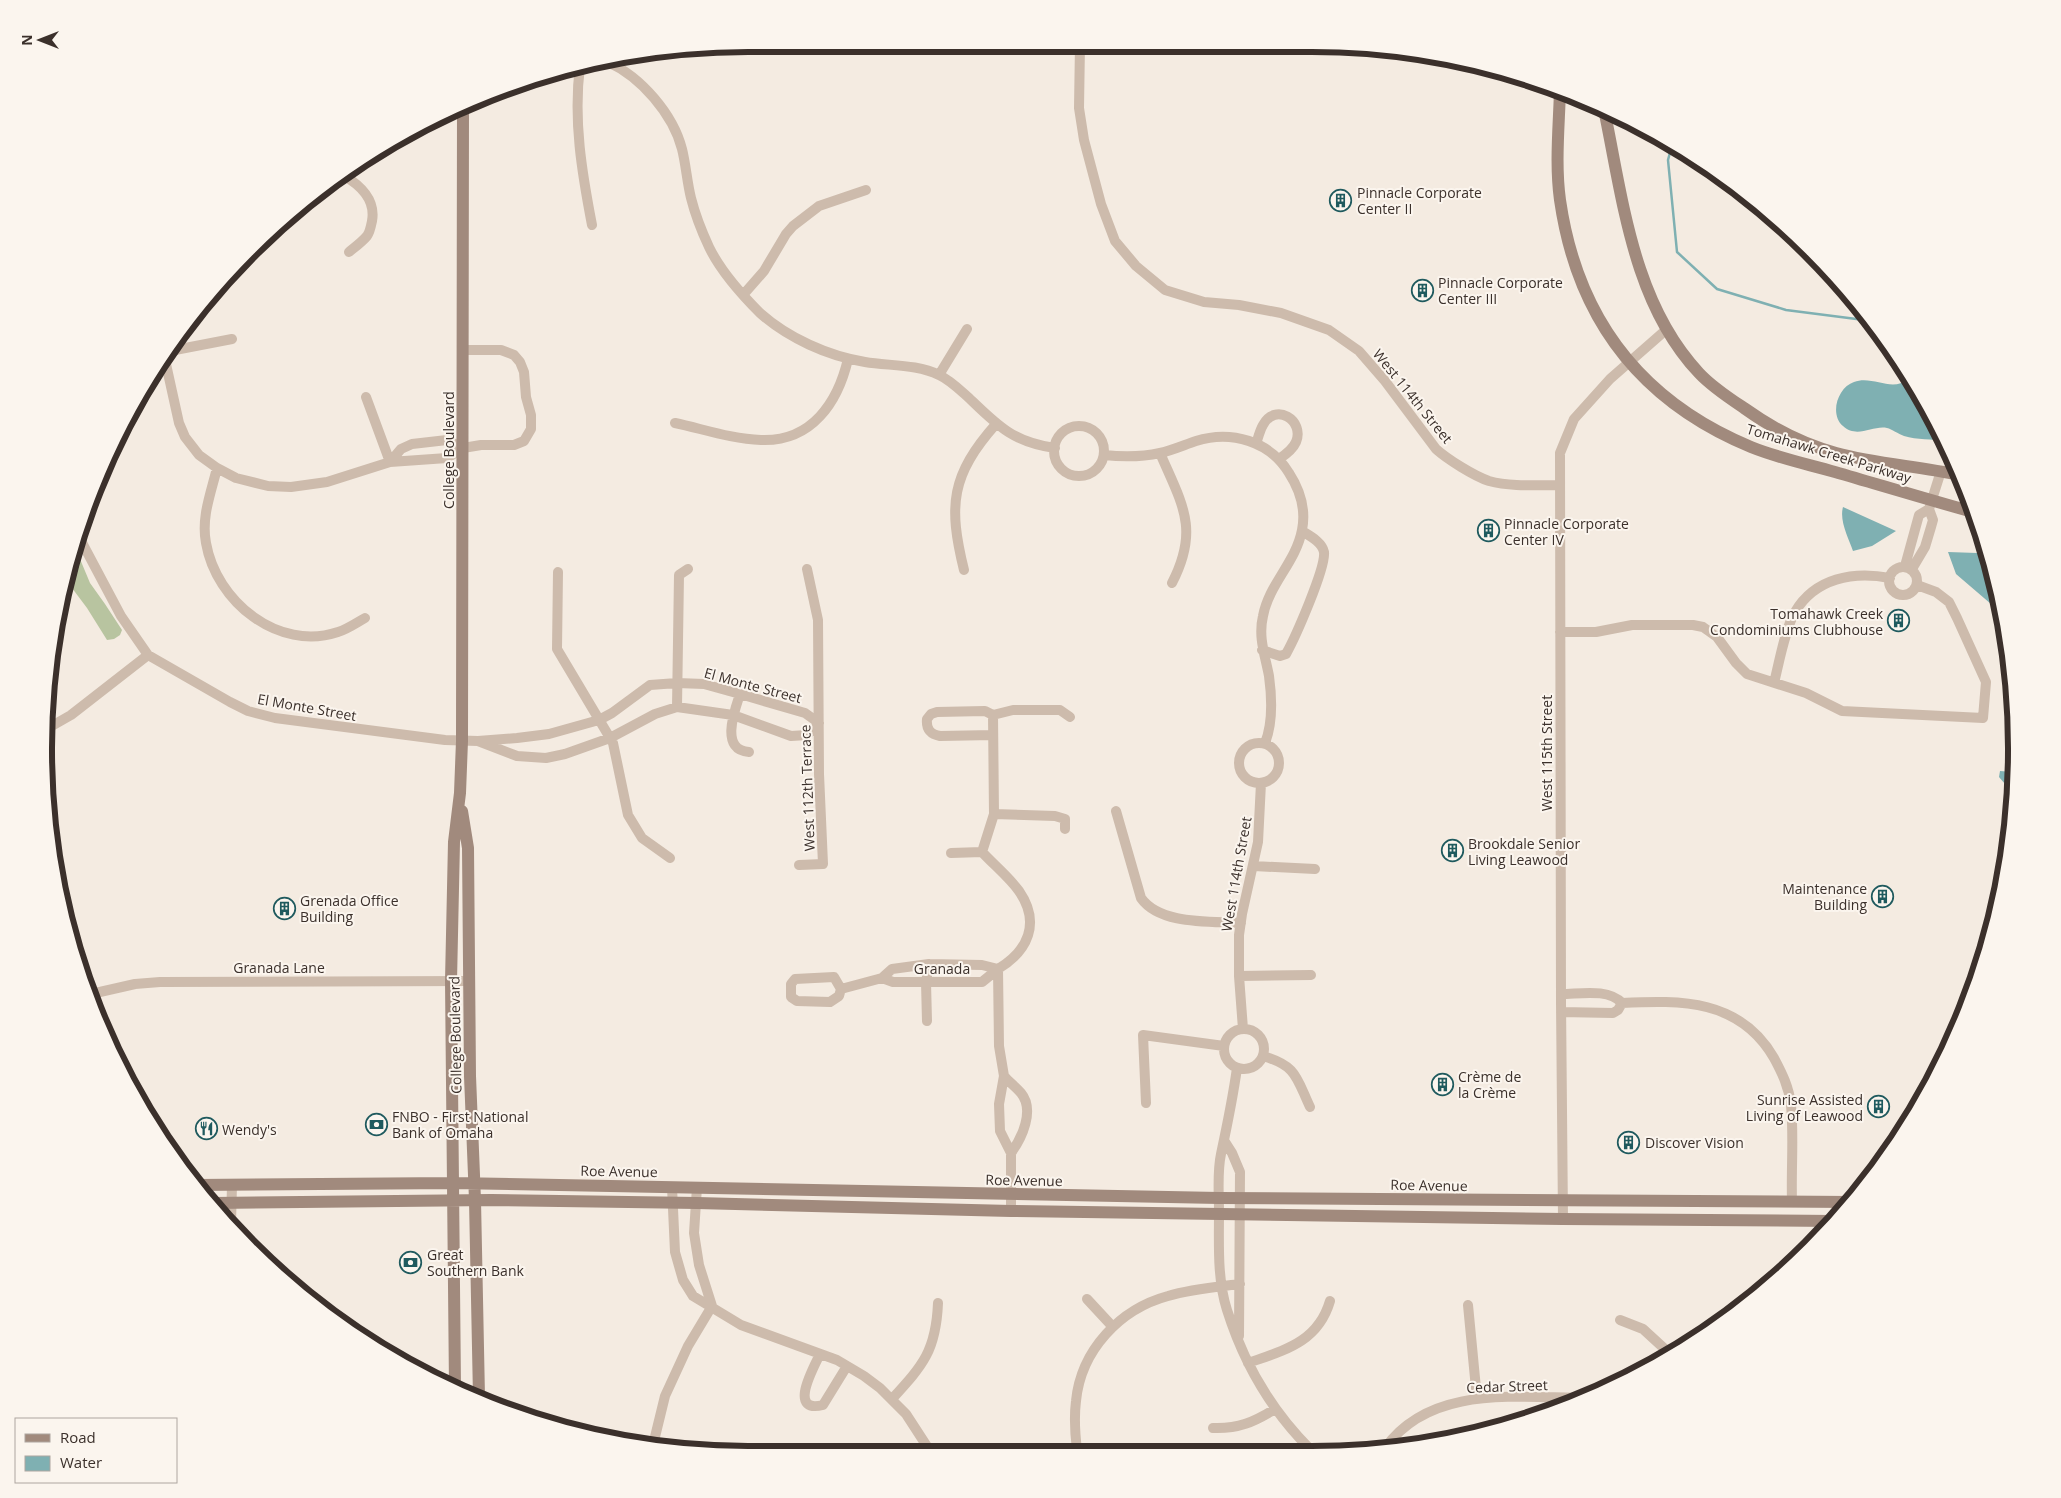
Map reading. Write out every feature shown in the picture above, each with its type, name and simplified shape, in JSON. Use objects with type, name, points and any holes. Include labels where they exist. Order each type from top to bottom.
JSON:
[{"type":"main road","name":"Tomahawk Creek Parkway","points":[[1560,98],[1559,184],[1566,234],[1579,277],[1591,303],[1614,345],[1628,362],[1656,390],[1717,431],[1753,448],[1930,505],[1966,511]]},
{"type":"main road","name":"College Boulevard","points":[[455,1380],[451,981],[454,842],[460,793],[462,741],[463,114]]},
{"type":"main road","name":"Tomahawk Creek Parkway","points":[[1606,118],[1627,223],[1642,277],[1667,329],[1682,353],[1701,375],[1758,418],[1791,437],[1835,453],[1951,473]]},
{"type":"main road","name":"College Boulevard","points":[[460,793],[468,848],[470,1076],[475,1184],[479,1391]]},
{"type":"main road","name":"Roe Avenue","points":[[206,1185],[454,1183],[1219,1198],[1841,1202]]},
{"type":"main road","points":[[305,1202],[314,1195],[322,1195],[331,1184]]},
{"type":"main road","points":[[332,1202],[335,1195],[340,1192],[357,1190],[360,1184]]},
{"type":"main road","points":[[221,1204],[454,1200],[697,1202],[1011,1211],[1824,1221]]},
{"type":"main road","points":[[1758,1220],[1784,1208],[1792,1201]]},
{"type":"street","name":"West 114th Street","points":[[1080,52],[1079,108],[1084,140],[1101,204],[1115,241],[1136,266],[1165,290],[1204,302],[1239,305],[1281,313],[1329,330],[1360,351],[1421,430],[1446,458],[1488,480],[1524,485],[1559,485]]},
{"type":"street","points":[[615,66],[638,82],[670,121],[682,148],[691,198],[709,247],[718,263],[760,313],[787,333],[814,348],[848,359],[914,368],[939,375],[953,384],[996,424],[1018,438],[1055,448]]},
{"type":"street","points":[[580,74],[578,134],[584,183],[592,225]]},
{"type":"street","points":[[349,179],[361,187],[368,196],[373,218],[368,236],[349,252]]},
{"type":"street","points":[[743,295],[764,271],[786,234],[793,226],[818,206],[866,190]]},
{"type":"street","points":[[939,375],[968,329]]},
{"type":"street","name":"West 115th Street","points":[[1563,1219],[1560,453],[1574,419],[1610,379],[1667,329]]},
{"type":"street","points":[[179,349],[232,339]]},
{"type":"street","points":[[167,367],[176,415],[185,437],[199,455],[217,468],[246,481],[268,486],[291,487],[327,482],[390,462],[447,458],[463,448],[481,445],[514,445],[524,440],[531,429],[531,416],[526,397],[524,372],[520,362],[514,355],[501,350],[464,350]]},
{"type":"street","points":[[675,423],[734,437],[761,440],[779,438],[800,432],[825,413],[834,400],[848,359]]},
{"type":"street","points":[[366,397],[390,462]]},
{"type":"street","points":[[1256,444],[1262,425],[1267,419],[1278,414],[1284,414],[1292,418],[1297,425],[1298,435],[1295,444],[1279,459]]},
{"type":"street","points":[[964,570],[954,521],[957,488],[961,474],[973,452],[996,424]]},
{"type":"street","points":[[1079,426],[1088,428],[1100,438],[1104,455],[1097,468],[1090,473],[1075,476],[1062,469],[1057,462],[1055,448],[1058,438],[1063,432],[1079,426]]},
{"type":"street","points":[[1104,455],[1146,456],[1198,440],[1236,437],[1268,450],[1279,459],[1290,474],[1304,510],[1302,531],[1292,560],[1274,588],[1265,608],[1261,635],[1262,650],[1269,677],[1270,702],[1270,731],[1265,744]]},
{"type":"street","points":[[390,462],[401,449],[412,444],[447,440],[463,448]]},
{"type":"street","points":[[1160,453],[1182,505],[1187,536],[1184,556],[1172,583]]},
{"type":"street","points":[[217,468],[206,507],[206,542],[215,572],[236,603],[250,615],[269,626],[286,632],[304,635],[322,636],[337,633],[365,618]]},
{"type":"street","points":[[1909,568],[1925,547],[1933,520],[1930,505],[1941,471]]},
{"type":"street","points":[[1909,568],[1919,515],[1930,505]]},
{"type":"street","points":[[1262,650],[1280,656],[1286,654],[1294,641],[1312,594],[1324,553],[1321,545],[1302,531]]},
{"type":"street","points":[[53,725],[71,715],[148,655],[121,616],[83,545]]},
{"type":"street","points":[[1896,568],[1909,568],[1917,576],[1917,585],[1911,592],[1902,595],[1898,594],[1891,587],[1890,578],[1896,568]]},
{"type":"street","points":[[677,707],[679,575],[688,569]]},
{"type":"street","name":"West 112th Terrace","points":[[799,865],[823,864],[818,774],[818,620],[808,570]]},
{"type":"street","points":[[558,572],[557,649],[613,743],[628,815],[642,838],[670,858]]},
{"type":"street","points":[[1774,682],[1794,614],[1806,596],[1826,584],[1849,575],[1875,575],[1890,578]]},
{"type":"street","points":[[1560,632],[1596,632],[1632,625],[1693,625],[1703,627],[1716,637],[1736,663],[1748,674],[1806,693],[1842,712],[1983,718],[1986,682],[1957,618],[1949,602],[1936,592],[1917,585]]},
{"type":"street","name":"El Monte Street","points":[[148,655],[230,702],[256,712],[296,721],[462,741],[549,734],[599,720],[612,713],[650,685],[677,683],[704,684],[740,694],[805,713],[819,723],[807,735],[791,736],[733,715],[677,707],[655,714],[610,738],[564,754],[546,758],[517,756],[478,741]]},
{"type":"street","points":[[740,694],[733,715],[733,744],[740,751],[749,752]]},
{"type":"street","points":[[993,735],[940,736],[932,734],[927,725],[927,719],[931,714],[937,712],[985,712],[993,715],[1013,710],[1060,710],[1070,717]]},
{"type":"street","points":[[951,853],[982,852],[994,814],[993,715]]},
{"type":"street","points":[[1255,743],[1265,744],[1273,748],[1277,754],[1279,766],[1273,778],[1261,783],[1254,783],[1243,776],[1238,763],[1240,756],[1248,745],[1255,743]]},
{"type":"street","name":"West 114th Street","points":[[1243,1029],[1239,976],[1241,923],[1254,866],[1260,827],[1261,783]]},
{"type":"street","points":[[1116,811],[1141,898],[1146,905],[1156,912],[1171,917],[1241,923]]},
{"type":"street","points":[[994,814],[1055,816],[1065,819],[1065,829]]},
{"type":"street","name":"Granada","points":[[882,978],[893,982],[982,982],[1013,960],[1023,949],[1030,927],[1029,913],[1019,892],[982,852]]},
{"type":"street","points":[[1254,866],[1315,869]]},
{"type":"street","points":[[927,1021],[926,982],[929,964]]},
{"type":"street","points":[[841,989],[882,978],[892,969],[929,964],[982,965],[998,969],[999,1046],[1004,1076],[999,1104],[1000,1131],[1011,1153],[1011,1211]]},
{"type":"street","points":[[1239,976],[1311,974]]},
{"type":"street","points":[[834,977],[841,989],[840,996],[830,1002],[797,1001],[791,996],[791,984],[796,978],[834,977]]},
{"type":"street","name":"Granada Lane","points":[[97,993],[135,984],[160,982],[469,981]]},
{"type":"street","points":[[1561,994],[1606,994],[1616,997],[1622,1003],[1672,1002],[1700,1004],[1717,1009],[1743,1023],[1759,1037],[1786,1080],[1791,1105],[1792,1201]]},
{"type":"street","points":[[1561,1012],[1613,1013],[1618,1010],[1622,1003]]},
{"type":"street","points":[[1243,1029],[1252,1031],[1260,1037],[1264,1047],[1263,1056],[1258,1064],[1250,1068],[1237,1068],[1227,1060],[1224,1046],[1230,1034],[1243,1029]]},
{"type":"street","points":[[1146,1103],[1144,1036],[1224,1046]]},
{"type":"street","points":[[1263,1056],[1282,1062],[1290,1068],[1310,1108]]},
{"type":"street","points":[[1237,1068],[1225,1142],[1221,1155],[1219,1198],[1220,1270],[1227,1309],[1260,1388],[1288,1427],[1307,1446]]},
{"type":"street","points":[[1004,1076],[1026,1102],[1025,1127],[1020,1141],[1011,1153]]},
{"type":"street","points":[[1225,1142],[1240,1172],[1239,1339]]},
{"type":"street","points":[[215,1196],[216,1185]]},
{"type":"street","points":[[231,1214],[232,1185]]},
{"type":"street","points":[[672,1187],[674,1252],[683,1280],[693,1296],[712,1306],[725,1317],[741,1326],[820,1354],[847,1366],[880,1388],[892,1399],[906,1414],[927,1446]]},
{"type":"street","points":[[697,1187],[694,1233],[699,1265],[706,1293],[712,1306]]},
{"type":"street","points":[[1077,1446],[1076,1400],[1080,1380],[1097,1345],[1112,1326],[1140,1306],[1158,1299],[1187,1292],[1240,1284]]},
{"type":"street","points":[[1087,1299],[1112,1326]]},
{"type":"street","points":[[1248,1363],[1284,1351],[1311,1334],[1327,1312],[1330,1301]]},
{"type":"street","points":[[892,1399],[919,1367],[929,1351],[937,1325],[938,1303]]},
{"type":"street","points":[[1468,1305],[1478,1399]]},
{"type":"street","points":[[654,1439],[668,1388],[688,1346],[712,1306]]},
{"type":"street","points":[[1620,1320],[1643,1329],[1665,1349]]},
{"type":"street","points":[[820,1354],[805,1387],[805,1399],[809,1405],[816,1407],[824,1405],[847,1366]]},
{"type":"street","name":"Cedar Street","points":[[1392,1441],[1401,1431],[1420,1417],[1450,1404],[1478,1399],[1563,1398]]},
{"type":"street","points":[[1213,1428],[1224,1429],[1248,1424],[1275,1409]]},
{"type":"green space","points":[[79,558],[90,583],[122,630],[120,635],[114,639],[107,640],[72,588]]},
{"type":"water","points":[[1861,380],[1889,384],[1903,382],[1915,401],[1937,440],[1909,437],[1887,428],[1859,432],[1848,430],[1839,421],[1836,408],[1837,401],[1848,385]]},
{"type":"water","points":[[1843,507],[1896,531],[1872,546],[1853,551],[1843,524]]},
{"type":"water","points":[[1948,552],[1981,554],[1993,604],[1991,604],[1956,574]]},
{"type":"water","points":[[2000,771],[2008,772],[2007,785],[2005,784],[1999,777]]},
{"type":"waterway","points":[[1670,152],[1668,160],[1677,252],[1717,289],[1786,310],[1860,320]]},
{"type":"place","name":"Pinnacle Corporate Center II","points":[[1341,200]]},
{"type":"place","name":"Pinnacle Corporate Center III","points":[[1422,290]]},
{"type":"place","name":"Pinnacle Corporate Center IV","points":[[1488,531]]},
{"type":"place","name":"Tomahawk Creek Condominiums Clubhouse","points":[[1899,621]]},
{"type":"place","name":"Brookdale Senior Living Leawood","points":[[1452,851]]},
{"type":"place","name":"Maintenance Building","points":[[1883,896]]},
{"type":"place","name":"Grenada Office Building","points":[[284,908]]},
{"type":"place","name":"Crème de la Crème","points":[[1442,1084]]},
{"type":"place","name":"Sunrise Assisted Living of Leawood","points":[[1879,1107]]},
{"type":"place","name":"FNBO - First National Bank of Omaha","points":[[376,1124]]},
{"type":"place","name":"Wendy's","points":[[206,1129]]},
{"type":"place","name":"Discover Vision","points":[[1629,1142]]},
{"type":"place","name":"Great Southern Bank","points":[[411,1262]]}]
